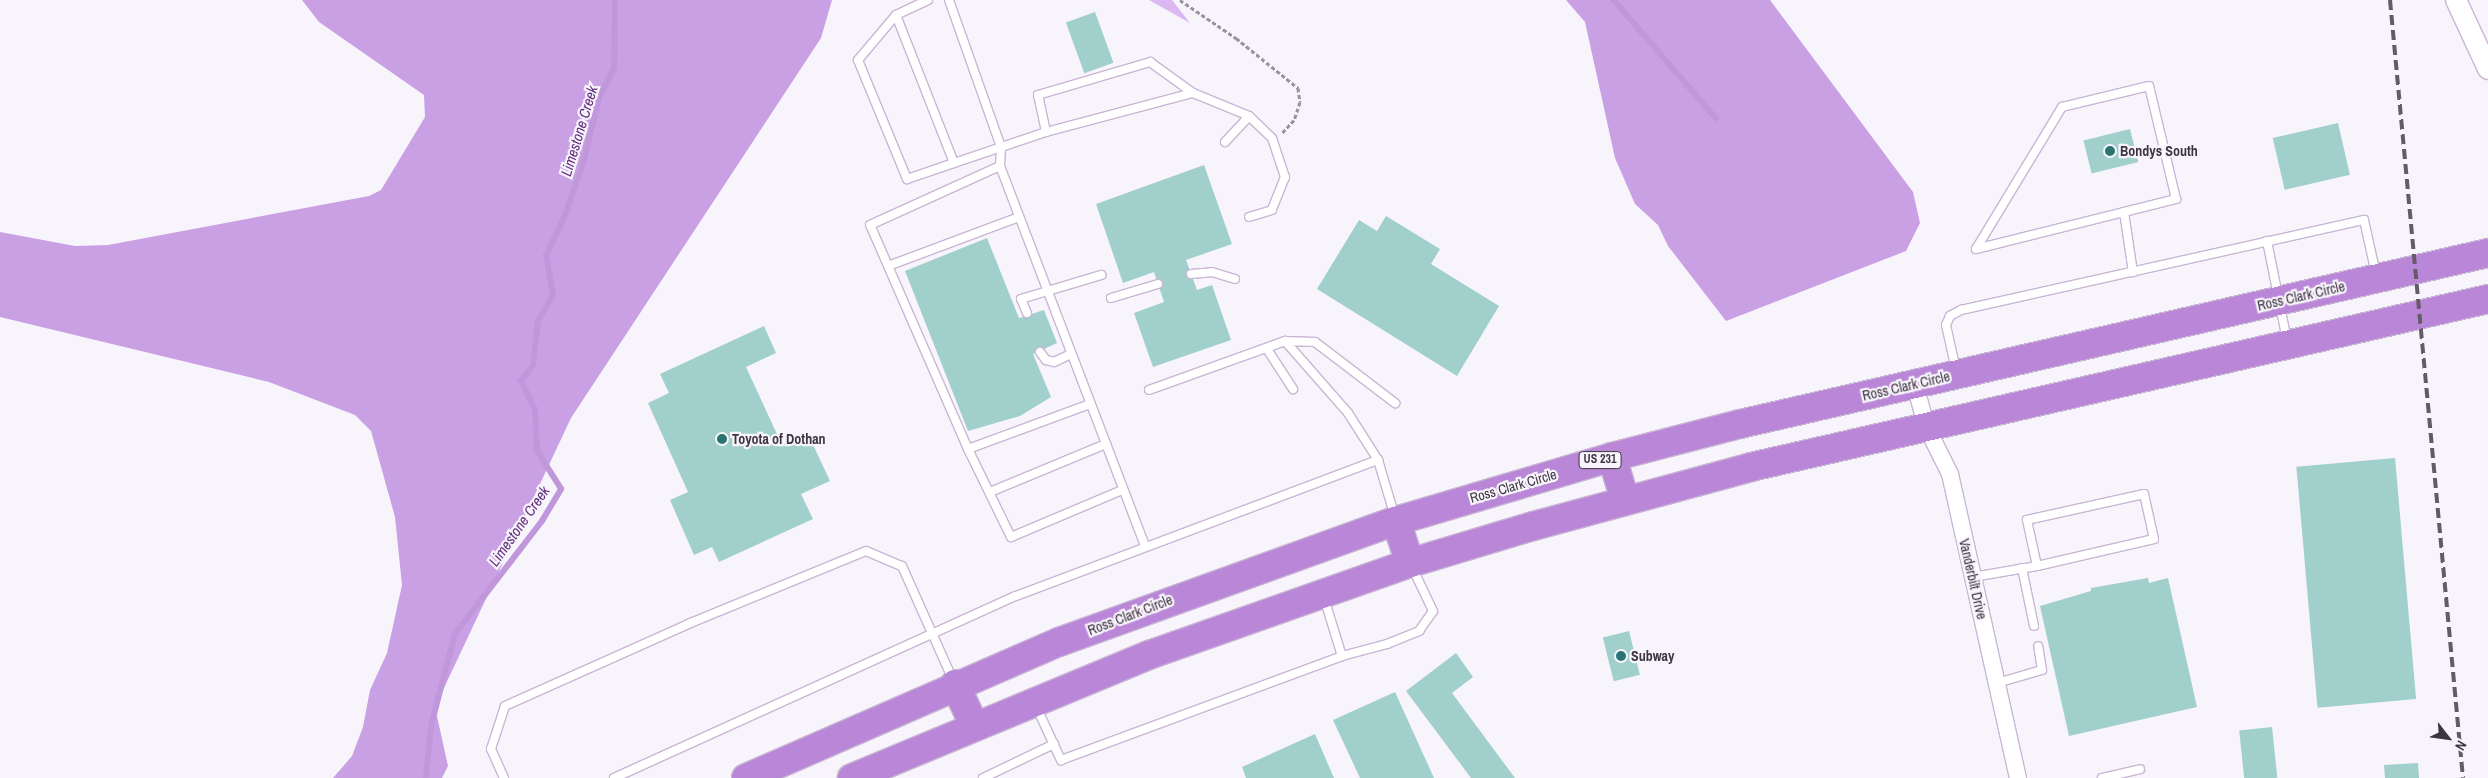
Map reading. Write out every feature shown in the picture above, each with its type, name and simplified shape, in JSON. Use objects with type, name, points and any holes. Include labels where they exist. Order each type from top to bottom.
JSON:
[{"type":"highway","name":"Ross Clark Circle","points":[[746,778],[954,684],[1142,610],[1396,520],[1612,457],[1915,384],[2488,253]]},
{"type":"highway","points":[[852,778],[1033,700],[1322,593],[1410,563],[1624,500],[1926,426],[2488,299]]},
{"type":"highway","points":[[1612,457],[1624,500]]},
{"type":"highway","points":[[1396,520],[1410,563]]},
{"type":"highway","points":[[954,684],[974,725]]},
{"type":"street","points":[[2456,0],[2488,69]]},
{"type":"street","name":"Vanderbilt Drive","points":[[1915,384],[1926,426],[1950,474],[2018,778]]},
{"type":"lane","points":[[928,0],[896,15],[858,60],[907,179],[1046,132],[1193,93]]},
{"type":"lane","points":[[949,0],[1001,146],[1000,166],[1018,217],[1050,293],[1122,490],[1145,546]]},
{"type":"lane","points":[[896,15],[954,163]]},
{"type":"lane","points":[[1046,132],[1038,95],[1150,62],[1193,93],[1249,116],[1272,138],[1285,177],[1272,210],[1249,217]]},
{"type":"lane","points":[[2149,86],[2176,200],[2124,212],[1985,247],[1976,249],[2062,107],[2149,86]]},
{"type":"lane","points":[[1225,142],[1249,116]]},
{"type":"lane","points":[[1000,166],[870,225],[968,449],[1011,537],[1122,490]]},
{"type":"lane","points":[[2124,212],[2133,272]]},
{"type":"lane","points":[[888,266],[1018,217]]},
{"type":"lane","points":[[1957,375],[1946,325],[1950,316],[1961,310],[2364,220],[2378,278]]},
{"type":"lane","points":[[2267,241],[2277,274],[2279,301],[2288,344]]},
{"type":"lane","points":[[1191,274],[1212,272],[1235,279]]},
{"type":"lane","points":[[1027,313],[1021,299],[1050,293],[1102,275]]},
{"type":"lane","points":[[1112,298],[1158,284]]},
{"type":"lane","points":[[1286,341],[1348,413],[1378,460],[1396,520]]},
{"type":"lane","points":[[1149,390],[1286,341],[1315,342],[1395,403]]},
{"type":"lane","points":[[1268,349],[1293,389]]},
{"type":"lane","points":[[1040,352],[1046,360],[1054,362],[1072,354]]},
{"type":"lane","points":[[968,449],[1090,404]]},
{"type":"lane","points":[[990,492],[1106,444]]},
{"type":"lane","points":[[614,778],[933,630],[1145,546],[1378,460]]},
{"type":"lane","points":[[1973,577],[2037,566],[2154,539],[2144,494],[2027,520],[2037,566]]},
{"type":"lane","points":[[504,778],[491,749],[505,706],[688,624],[866,551],[902,566],[933,630],[954,684]]},
{"type":"lane","points":[[1033,700],[1061,760],[1342,656],[1387,644],[1418,631],[1433,611],[1410,563]]},
{"type":"lane","points":[[2022,568],[2034,626]]},
{"type":"lane","points":[[1322,593],[1342,656]]},
{"type":"lane","points":[[1997,683],[2042,670],[2038,646]]},
{"type":"lane","points":[[983,778],[1054,744]]},
{"type":"lane","points":[[2102,778],[2140,769]]},
{"type":"path","points":[[1180,0],[1236,38],[1298,88],[1300,102],[1294,120],[1272,138]]},
{"type":"shaded area","points":[[302,0],[832,0],[821,38],[571,418],[435,707],[448,766],[442,778],[333,778],[352,756],[363,727],[370,690],[387,653],[402,585],[395,517],[371,431],[355,415],[269,382],[0,317],[0,232],[75,246],[108,245],[369,196],[381,190],[425,117],[424,95],[319,22]]},
{"type":"shaded area","points":[[1149,0],[1172,0],[1190,23]]},
{"type":"shaded area","points":[[1566,0],[1770,0],[1913,192],[1920,223],[1906,251],[1726,321],[1668,246],[1658,225],[1635,204],[1615,158],[1585,22]]},
{"type":"building","points":[[1095,12],[1113,63],[1084,73],[1066,23]]},
{"type":"building","points":[[2338,123],[2350,175],[2285,190],[2273,138]]},
{"type":"building","name":"Bondys South","points":[[2130,129],[2138,162],[2092,174],[2083,141]]},
{"type":"building","points":[[1204,165],[1232,244],[1186,260],[1197,290],[1212,285],[1231,340],[1153,367],[1134,313],[1164,302],[1154,272],[1123,283],[1096,204]]},
{"type":"building","points":[[1386,216],[1440,249],[1431,264],[1499,306],[1457,376],[1317,289],[1359,220],[1377,231]]},
{"type":"building","points":[[987,238],[1019,318],[1044,310],[1057,343],[1033,354],[1051,397],[1020,416],[968,431],[905,271]]},
{"type":"building","name":"Toyota of Dothan","points":[[764,326],[776,353],[746,367],[782,445],[808,434],[830,481],[801,494],[813,519],[719,562],[712,547],[694,555],[670,500],[688,492],[648,403],[669,393],[660,374]]},
{"type":"building","points":[[2395,458],[2416,699],[2317,708],[2296,467]]},
{"type":"building","points":[[2148,578],[2149,583],[2168,578],[2197,707],[2069,736],[2040,606],[2091,591],[2091,588]]},
{"type":"building","name":"Subway","points":[[1629,631],[1640,675],[1614,681],[1603,638]]},
{"type":"building","points":[[1456,653],[1473,677],[1452,693],[1515,778],[1471,778],[1406,691]]},
{"type":"building","points":[[1395,692],[1434,778],[1360,778],[1333,720]]},
{"type":"building","points":[[2272,727],[2277,778],[2244,778],[2239,730]]},
{"type":"building","points":[[1315,734],[1334,778],[1246,778],[1242,767]]},
{"type":"building","points":[[2418,763],[2419,778],[2385,778],[2384,765]]},
{"type":"waterway","name":"Limestone Creek","points":[[426,778],[431,726],[455,634],[542,521],[561,489],[537,451],[535,410],[521,381],[533,365],[538,321],[553,295],[546,256],[566,213],[584,160],[599,98],[614,68],[615,0]]},
{"type":"waterway","points":[[1614,0],[1716,118]]},
{"type":"railway","points":[[2390,0],[2463,778]]},
{"type":"place","name":"Bondys South","points":[[2110,151]]},
{"type":"place","name":"Toyota of Dothan","points":[[722,439]]},
{"type":"place","name":"Subway","points":[[1621,656]]}]
